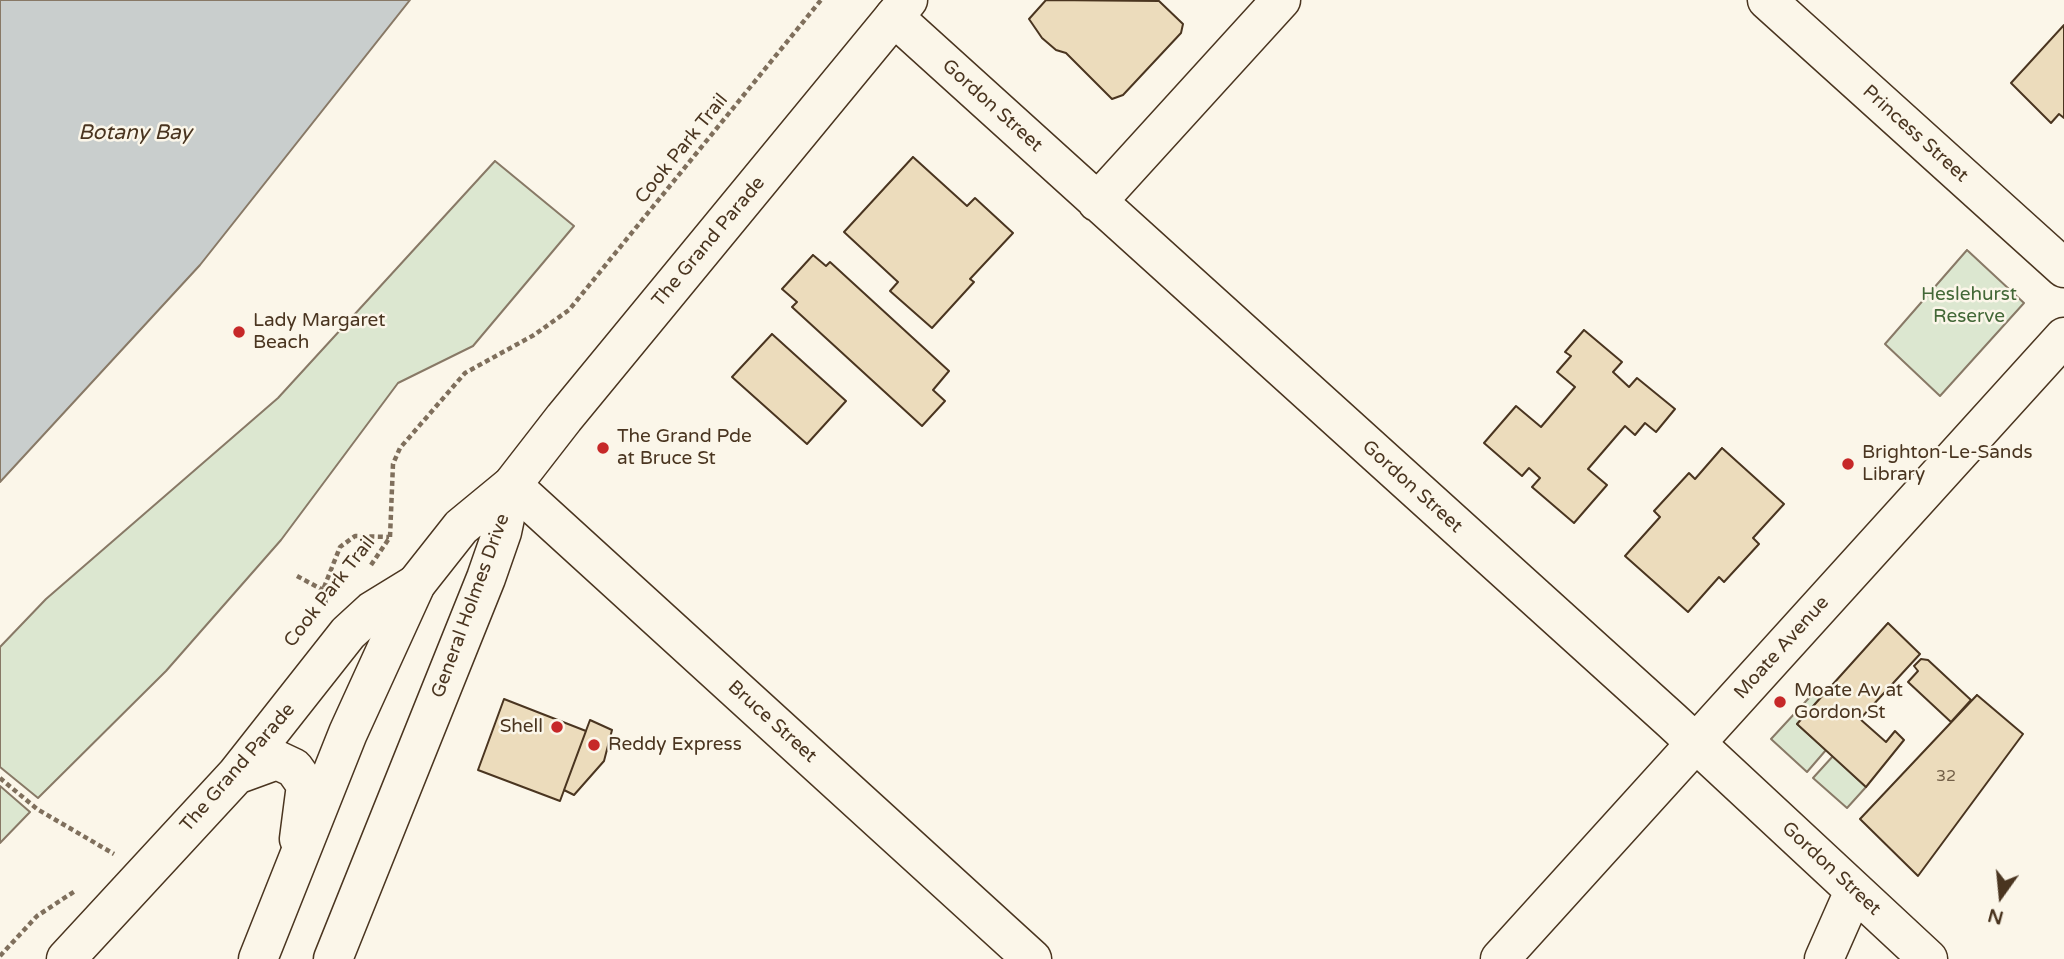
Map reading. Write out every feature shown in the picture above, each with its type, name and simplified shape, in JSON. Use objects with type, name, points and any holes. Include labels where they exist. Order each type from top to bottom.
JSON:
[{"type":"main road","points":[[1097,202],[1280,0]]},
{"type":"main road","name":"Princess Street","points":[[1767,0],[2064,268]]},
{"type":"main road","name":"Gordon Street","points":[[901,9],[1097,202],[1696,744],[1928,959]]},
{"type":"main road","name":"The Grand Parade","points":[[512,485],[564,418],[901,9]]},
{"type":"main road","name":"Moate Avenue","points":[[1500,959],[2064,337]]},
{"type":"main road","name":"General Holmes Drive","points":[[258,959],[358,709],[416,584],[461,527],[512,485]]},
{"type":"main road","name":"General Holmes Drive","points":[[333,959],[486,578],[502,531],[512,485]]},
{"type":"main road","name":"Bruce Street","points":[[512,485],[1032,959]]},
{"type":"main road","name":"The Grand Parade","points":[[66,959],[236,775],[348,633],[372,611],[416,584]]},
{"type":"main road","points":[[236,775],[277,760],[294,768],[306,785],[296,866]]},
{"type":"main road","points":[[1824,959],[1854,891]]},
{"type":"path","name":"Cook Park Trail","points":[[370,567],[390,537],[393,464],[400,448],[465,373],[534,335],[569,310],[821,0]]},
{"type":"path","points":[[328,615],[323,590],[340,547],[355,536],[390,537]]},
{"type":"path","points":[[297,576],[323,590]]},
{"type":"path","points":[[0,778],[37,809],[123,859],[142,876]]},
{"type":"path","points":[[0,956],[37,916],[80,888]]},
{"type":"green space","points":[[495,161],[574,226],[473,346],[398,383],[281,540],[166,671],[38,798],[0,767],[0,647],[46,599],[278,398]]},
{"type":"green space","name":"Heslehurst Reserve","points":[[1967,250],[2024,303],[1940,396],[1885,344]]},
{"type":"green space","points":[[1820,686],[1826,692],[1797,724],[1826,750],[1807,772],[1771,739]]},
{"type":"green space","points":[[1833,756],[1866,787],[1847,808],[1813,778]]},
{"type":"green space","points":[[0,786],[30,812],[0,843]]},
{"type":"water","name":"Botany Bay","points":[[0,0],[410,0],[200,265],[0,482]]},
{"type":"building","points":[[1046,0],[1159,1],[1183,24],[1181,33],[1123,95],[1112,99],[1066,53],[1056,50],[1042,38],[1029,19]]},
{"type":"building","points":[[2064,25],[2064,118],[2059,114],[2051,123],[2011,83]]},
{"type":"building","points":[[913,157],[967,206],[975,198],[1013,233],[970,279],[974,282],[932,328],[890,291],[898,282],[844,232]]},
{"type":"building","points":[[813,255],[826,266],[830,262],[949,371],[933,390],[945,401],[922,426],[792,307],[797,302],[782,289]]},
{"type":"building","points":[[1584,330],[1622,362],[1613,372],[1629,387],[1637,378],[1675,409],[1656,432],[1645,423],[1635,435],[1625,426],[1588,469],[1607,485],[1574,523],[1532,487],[1540,478],[1529,468],[1522,476],[1484,443],[1516,406],[1541,427],[1575,387],[1557,372],[1571,356],[1565,352]]},
{"type":"building","points":[[772,334],[846,401],[807,444],[732,377]]},
{"type":"building","points":[[1722,448],[1784,504],[1753,538],[1759,544],[1724,582],[1719,577],[1688,612],[1625,556],[1660,517],[1654,511],[1689,473],[1695,479]]},
{"type":"building","points":[[1888,623],[1920,654],[1860,719],[1886,742],[1895,731],[1904,740],[1866,787],[1797,724]]},
{"type":"building","points":[[1921,659],[1928,660],[1971,700],[1951,722],[1908,682],[1918,671],[1914,666]]},
{"type":"building","points":[[1977,695],[2023,734],[1918,876],[1860,819]]},
{"type":"building","points":[[504,699],[586,731],[560,801],[478,770]]},
{"type":"building","name":"Reddy Express","points":[[590,720],[612,730],[604,761],[574,795],[564,790]]},
{"type":"place","name":"Lady Margaret Beach","points":[[239,332]]},
{"type":"place","name":"The Grand Pde at Bruce St","points":[[603,448]]},
{"type":"place","name":"Brighton-Le-Sands Library","points":[[1848,464]]},
{"type":"place","name":"Moate Av at Gordon St","points":[[1780,702]]},
{"type":"place","name":"Shell","points":[[557,727]]},
{"type":"place","name":"Reddy Express","points":[[594,745]]}]
